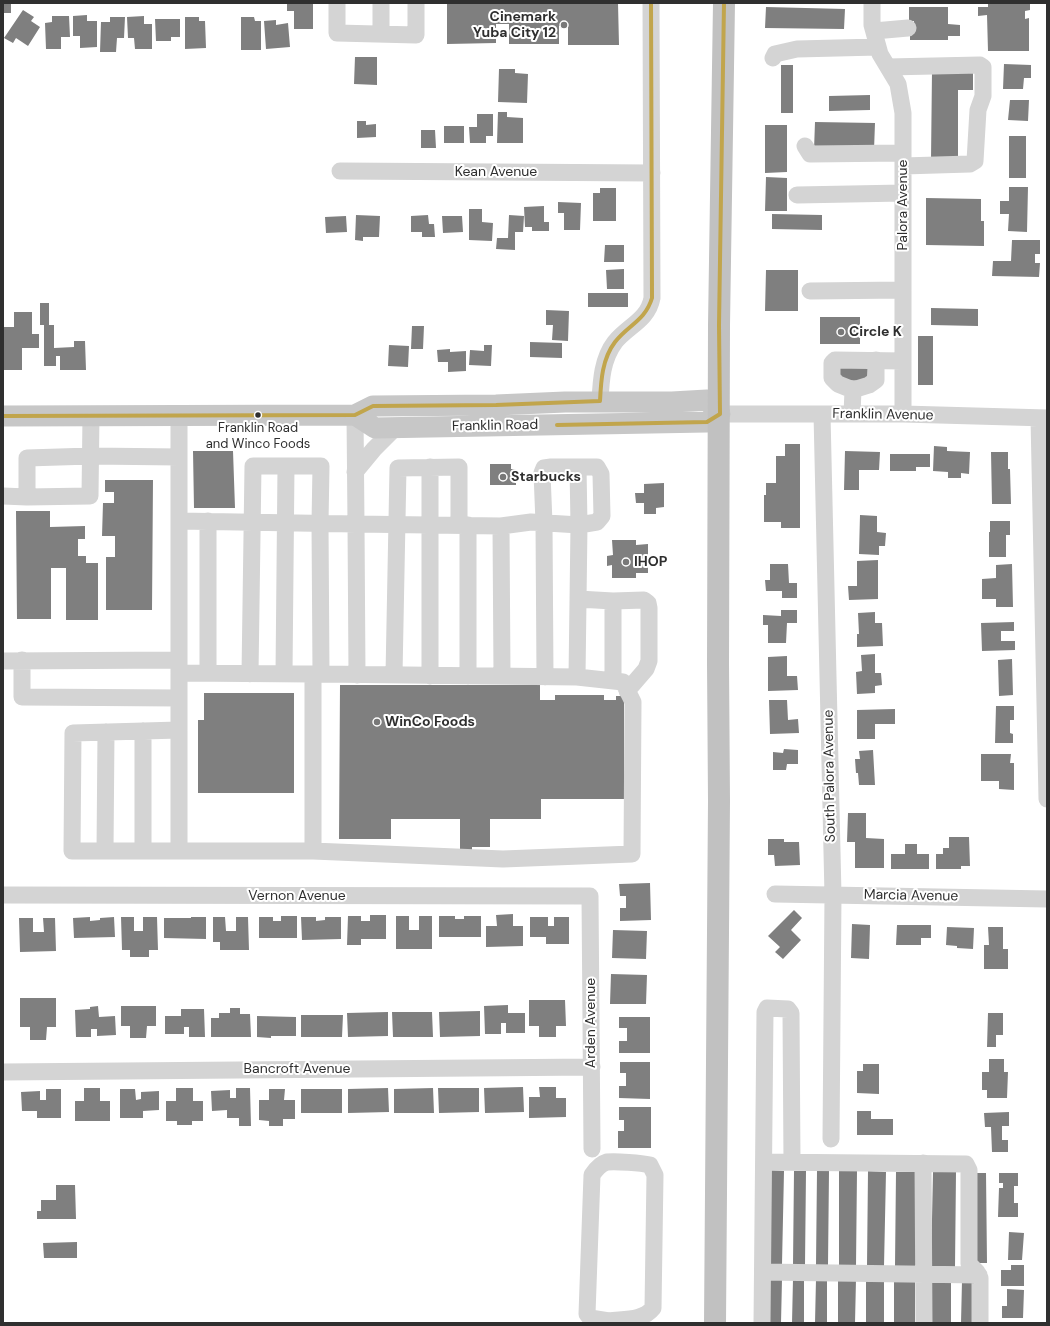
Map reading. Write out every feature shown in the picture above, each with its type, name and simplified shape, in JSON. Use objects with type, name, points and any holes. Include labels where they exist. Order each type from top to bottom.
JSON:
[{"type":"highway","points":[[715,1323],[720,325],[724,3]]},
{"type":"main road","name":"Franklin Road","points":[[3,416],[355,415],[373,406],[496,405],[600,401],[672,402],[707,400],[720,414],[707,422],[395,428],[375,428],[355,415]]},
{"type":"street","points":[[337,3],[337,33],[416,35],[416,3]]},
{"type":"street","points":[[381,3],[381,34]]},
{"type":"street","points":[[600,401],[602,377],[608,355],[615,343],[645,315],[650,307],[653,283],[651,3]]},
{"type":"street","name":"Palora Avenue","points":[[872,3],[872,25],[880,54],[898,84],[903,113],[903,414]]},
{"type":"street","points":[[774,58],[775,54],[797,49],[876,39],[908,28]]},
{"type":"street","points":[[805,146],[810,154],[970,164],[975,161],[978,110],[983,96],[983,67],[980,65],[888,67]]},
{"type":"street","name":"Kean Avenue","points":[[340,171],[652,173]]},
{"type":"street","points":[[797,195],[903,193]]},
{"type":"street","points":[[810,291],[903,290]]},
{"type":"street","points":[[876,360],[876,380],[868,385],[853,390],[838,384],[832,378],[832,363],[835,360],[876,360],[903,360]]},
{"type":"street","points":[[852,414],[853,390]]},
{"type":"street","name":"Franklin Avenue","points":[[720,414],[903,414],[1043,418]]},
{"type":"street","name":"South Palora Avenue","points":[[822,414],[833,895],[831,1139]]},
{"type":"street","points":[[179,415],[179,851]]},
{"type":"street","points":[[355,415],[358,675]]},
{"type":"street","points":[[3,496],[90,496],[91,416]]},
{"type":"street","points":[[1043,418],[1047,799]]},
{"type":"street","points":[[356,472],[374,449],[395,428]]},
{"type":"street","points":[[26,497],[27,458],[91,456],[179,457]]},
{"type":"street","points":[[250,674],[253,466],[321,466],[312,851]]},
{"type":"street","points":[[284,674],[286,466]]},
{"type":"street","points":[[179,521],[501,526],[531,522],[544,523],[579,525],[597,522],[602,516],[601,474],[597,467],[578,466],[544,468],[542,473],[544,523],[545,677]]},
{"type":"street","points":[[577,677],[579,525],[578,466]]},
{"type":"street","points":[[430,467],[430,676]]},
{"type":"street","points":[[394,675],[398,468],[459,467],[464,525],[468,676]]},
{"type":"street","points":[[208,521],[208,673]]},
{"type":"street","points":[[501,526],[502,676]]},
{"type":"street","points":[[578,598],[613,601],[644,600],[648,603],[649,661],[646,669],[627,691]]},
{"type":"street","points":[[613,601],[613,681]]},
{"type":"street","points":[[22,660],[22,697],[179,698]]},
{"type":"street","points":[[3,661],[22,660],[179,666],[208,673],[577,677],[623,682],[633,702],[632,854],[503,859],[312,851],[72,851],[74,732],[179,730]]},
{"type":"street","points":[[143,731],[143,851]]},
{"type":"street","points":[[105,851],[106,732]]},
{"type":"street","name":"Marcia Avenue","points":[[775,894],[1047,899]]},
{"type":"street","name":"Vernon Avenue","points":[[3,895],[590,896]]},
{"type":"street","name":"Arden Avenue","points":[[590,896],[592,1149]]},
{"type":"street","points":[[762,1323],[765,1012],[767,1008],[788,1009],[791,1013],[792,1162]]},
{"type":"street","name":"Bancroft Avenue","points":[[3,1072],[592,1067]]},
{"type":"street","points":[[607,1162],[642,1163],[650,1166],[655,1176],[653,1308],[647,1315],[638,1318],[609,1322],[590,1318],[587,1314],[592,1175],[597,1168],[607,1162]]},
{"type":"street","points":[[764,1162],[966,1164],[969,1170],[969,1264],[980,1278],[980,1323]]},
{"type":"street","points":[[923,1163],[924,1323]]},
{"type":"street","points":[[763,1272],[979,1275]]},
{"type":"building","points":[[3,3],[11,3],[11,13],[3,13]]},
{"type":"building","points":[[287,3],[313,3],[313,29],[294,29],[294,11],[287,11]]},
{"type":"building","name":"Cinemark Yuba City 12","points":[[447,3],[618,3],[619,45],[568,45],[568,26],[559,26],[559,44],[509,44],[509,24],[496,24],[496,43],[447,44]]},
{"type":"building","points":[[988,3],[1030,3],[1030,10],[1025,11],[1025,19],[1029,18],[1029,51],[988,51],[987,15],[978,16],[978,7],[988,7]]},
{"type":"building","points":[[766,7],[845,9],[844,29],[765,28]]},
{"type":"building","points":[[909,7],[948,7],[948,24],[960,25],[960,36],[948,36],[948,40],[910,40],[910,33],[914,33],[914,21],[909,21]]},
{"type":"building","points":[[23,10],[34,17],[31,21],[40,27],[28,46],[16,38],[13,43],[4,38]]},
{"type":"building","points":[[87,15],[87,21],[97,21],[97,47],[80,48],[80,36],[73,36],[73,16]]},
{"type":"building","points":[[52,16],[69,16],[70,37],[61,37],[61,49],[46,49],[45,23],[52,22]]},
{"type":"building","points":[[144,16],[144,24],[152,24],[152,49],[135,49],[134,38],[128,38],[127,17]]},
{"type":"building","points":[[110,17],[125,17],[124,38],[117,38],[116,52],[100,52],[101,22],[110,22]]},
{"type":"building","points":[[185,17],[199,17],[199,21],[205,21],[206,48],[185,49]]},
{"type":"building","points":[[241,17],[254,17],[255,21],[261,21],[261,50],[241,50]]},
{"type":"building","points":[[155,19],[180,19],[180,37],[171,37],[171,41],[156,41]]},
{"type":"building","points":[[276,20],[276,25],[288,23],[290,47],[266,49],[264,21]]},
{"type":"building","points":[[355,57],[377,57],[377,85],[354,84]]},
{"type":"building","points":[[1004,64],[1031,65],[1031,78],[1024,78],[1023,89],[1003,89]]},
{"type":"building","points":[[781,65],[793,65],[793,113],[781,113]]},
{"type":"building","points":[[499,69],[515,69],[515,73],[528,74],[527,103],[498,102]]},
{"type":"building","points":[[932,71],[973,71],[973,90],[958,90],[958,160],[931,160]]},
{"type":"building","points":[[870,95],[870,110],[829,111],[829,96]]},
{"type":"building","points":[[1010,100],[1029,100],[1028,121],[1008,120]]},
{"type":"building","points":[[498,112],[507,112],[507,117],[523,118],[523,143],[497,143]]},
{"type":"building","points":[[477,114],[493,114],[493,136],[486,136],[486,143],[470,143],[469,127],[477,127]]},
{"type":"building","points":[[357,121],[366,121],[366,125],[376,124],[376,137],[357,138]]},
{"type":"building","points":[[815,122],[875,123],[874,150],[814,150]]},
{"type":"building","points":[[765,125],[787,125],[787,172],[765,173]]},
{"type":"building","points":[[444,126],[464,126],[464,143],[444,143]]},
{"type":"building","points":[[421,130],[435,130],[436,148],[421,148]]},
{"type":"building","points":[[1009,136],[1026,136],[1026,178],[1009,178]]},
{"type":"building","points":[[766,177],[787,178],[787,211],[765,211]]},
{"type":"building","points":[[1009,187],[1028,187],[1027,232],[1008,231],[1009,214],[1000,214],[1000,201],[1009,201]]},
{"type":"building","points":[[600,188],[616,188],[616,221],[593,221],[593,193],[600,193]]},
{"type":"building","points":[[926,198],[981,199],[981,221],[984,221],[984,246],[926,245]]},
{"type":"building","points":[[558,202],[581,203],[580,230],[564,230],[564,213],[558,213]]},
{"type":"building","points":[[544,206],[544,222],[549,222],[549,231],[532,231],[532,227],[525,227],[524,207]]},
{"type":"building","points":[[469,209],[482,209],[482,222],[493,223],[492,241],[469,240]]},
{"type":"building","points":[[772,214],[822,215],[822,230],[772,229]]},
{"type":"building","points":[[356,215],[380,216],[379,237],[363,237],[363,241],[355,240]]},
{"type":"building","points":[[428,215],[429,224],[434,224],[435,237],[422,237],[422,232],[411,232],[411,216]]},
{"type":"building","points":[[509,215],[524,216],[523,232],[515,232],[515,250],[496,249],[497,238],[508,238]]},
{"type":"building","points":[[346,216],[347,232],[326,233],[325,217]]},
{"type":"building","points":[[442,216],[462,216],[463,232],[443,233]]},
{"type":"building","points":[[1012,240],[1040,240],[1040,254],[1035,254],[1035,263],[1040,263],[1039,277],[992,276],[993,261],[1011,261]]},
{"type":"building","points":[[605,245],[624,245],[624,262],[604,262]]},
{"type":"building","points":[[624,269],[624,289],[607,289],[606,270]]},
{"type":"building","points":[[766,270],[798,270],[798,311],[765,311]]},
{"type":"building","points":[[588,293],[628,293],[628,307],[588,307]]},
{"type":"building","points":[[40,303],[49,303],[49,325],[54,325],[54,348],[74,347],[74,341],[85,341],[86,370],[60,370],[60,356],[56,356],[56,366],[44,366],[44,325],[40,325]]},
{"type":"building","points":[[931,308],[978,309],[978,326],[931,325]]},
{"type":"building","points":[[546,310],[569,311],[568,341],[552,340],[553,325],[546,325]]},
{"type":"building","points":[[14,312],[32,312],[32,334],[39,334],[39,348],[22,348],[22,370],[3,370],[3,327],[14,327]]},
{"type":"building","points":[[820,317],[860,317],[860,344],[820,344]]},
{"type":"building","points":[[412,326],[424,326],[423,349],[411,349]]},
{"type":"building","points":[[918,336],[933,336],[933,385],[918,385]]},
{"type":"building","points":[[530,342],[562,343],[562,358],[530,357]]},
{"type":"building","points":[[389,345],[409,346],[408,367],[388,366]]},
{"type":"building","points":[[484,345],[492,345],[491,366],[469,365],[470,350],[484,351]]},
{"type":"building","points":[[450,349],[450,352],[466,351],[466,371],[448,372],[448,362],[438,362],[437,350]]},
{"type":"building","points":[[837,366],[868,366],[867,381],[837,380]]},
{"type":"building","points":[[785,444],[800,444],[800,528],[781,528],[781,522],[764,522],[764,495],[766,495],[766,483],[776,483],[776,456],[785,456]]},
{"type":"building","points":[[934,446],[947,447],[947,451],[970,452],[969,474],[961,473],[961,478],[948,478],[948,472],[933,471]]},
{"type":"building","points":[[193,451],[233,451],[235,508],[194,508]]},
{"type":"building","points":[[845,451],[880,452],[879,470],[859,470],[859,490],[844,490]]},
{"type":"building","points":[[991,452],[1008,452],[1011,504],[992,504]]},
{"type":"building","points":[[890,454],[930,454],[930,467],[916,467],[916,471],[890,471]]},
{"type":"building","name":"Starbucks","points":[[490,464],[511,464],[511,469],[516,469],[516,485],[490,485]]},
{"type":"building","points":[[105,480],[153,480],[152,610],[106,610],[106,557],[115,557],[115,536],[102,536],[103,503],[114,503],[114,492],[105,492]]},
{"type":"building","points":[[664,483],[664,507],[656,508],[656,514],[644,514],[644,503],[636,503],[635,493],[644,493],[644,484]]},
{"type":"building","points":[[16,511],[50,511],[50,527],[85,526],[85,539],[78,539],[78,556],[86,556],[86,563],[98,563],[98,620],[66,620],[66,568],[51,568],[51,619],[17,619]]},
{"type":"building","points":[[860,515],[877,516],[877,532],[886,533],[885,546],[879,546],[879,555],[859,554]]},
{"type":"building","points":[[990,521],[1010,521],[1010,535],[1006,535],[1006,557],[989,557]]},
{"type":"building","points":[[612,540],[636,540],[636,545],[648,544],[648,573],[636,573],[636,578],[612,578],[612,565],[607,566],[607,556],[613,555]]},
{"type":"building","points":[[878,560],[878,599],[849,600],[848,586],[857,586],[857,561]]},
{"type":"building","points":[[770,564],[788,564],[789,583],[797,583],[797,598],[782,598],[782,591],[766,591],[765,580],[770,580]]},
{"type":"building","points":[[1012,564],[1013,607],[996,607],[996,599],[982,599],[982,579],[996,578],[996,565]]},
{"type":"building","points":[[781,610],[797,610],[797,623],[787,623],[786,643],[768,643],[768,625],[763,625],[763,615],[781,616]]},
{"type":"building","points":[[875,612],[875,623],[882,623],[883,646],[857,647],[857,634],[859,634],[858,613]]},
{"type":"building","points":[[1014,622],[1014,631],[1001,631],[1001,641],[1015,641],[1015,650],[982,651],[981,623]]},
{"type":"building","points":[[875,654],[875,673],[881,673],[882,685],[875,686],[875,693],[857,694],[856,672],[862,671],[861,655]]},
{"type":"building","points":[[787,656],[787,676],[797,676],[798,690],[768,691],[768,657]]},
{"type":"building","points":[[1012,659],[1013,695],[999,696],[998,660]]},
{"type":"building","points":[[340,685],[540,685],[540,700],[555,700],[555,695],[604,695],[604,700],[616,700],[616,696],[624,696],[624,799],[541,799],[541,819],[490,819],[490,847],[472,847],[472,853],[460,853],[460,819],[391,819],[391,839],[339,839]]},
{"type":"building","points":[[204,693],[294,693],[294,793],[198,793],[198,720],[204,720]]},
{"type":"building","points":[[769,700],[787,700],[788,720],[798,719],[799,733],[770,734]]},
{"type":"building","points":[[996,706],[1014,706],[1014,720],[1010,720],[1010,733],[1013,734],[1013,743],[995,743]]},
{"type":"building","points":[[895,709],[895,724],[875,724],[875,739],[857,739],[857,710]]},
{"type":"building","points":[[784,749],[798,750],[798,764],[787,764],[786,770],[773,770],[773,752],[783,753]]},
{"type":"building","points":[[873,750],[875,785],[859,785],[855,759],[860,759],[859,751]]},
{"type":"building","points":[[981,754],[1011,754],[1010,763],[1014,763],[1014,790],[999,789],[999,781],[981,781]]},
{"type":"building","points":[[848,813],[866,813],[866,838],[884,839],[884,868],[855,868],[855,842],[847,842]]},
{"type":"building","points":[[949,837],[969,837],[970,866],[961,866],[961,869],[936,869],[936,854],[943,854],[943,848],[949,848]]},
{"type":"building","points":[[768,839],[784,839],[784,842],[799,842],[800,865],[775,866],[774,855],[768,855]]},
{"type":"building","points":[[905,844],[917,844],[917,854],[929,854],[929,869],[891,869],[891,854],[905,854]]},
{"type":"building","points":[[650,883],[651,920],[620,921],[620,908],[626,908],[626,896],[620,896],[619,884]]},
{"type":"building","points":[[794,910],[802,918],[791,930],[801,940],[783,959],[775,952],[780,947],[768,936]]},
{"type":"building","points":[[513,914],[513,926],[523,926],[523,946],[486,947],[486,926],[497,926],[496,915]]},
{"type":"building","points":[[370,915],[386,915],[386,939],[361,939],[361,945],[347,945],[348,916],[361,916],[361,921],[370,921]]},
{"type":"building","points":[[281,916],[297,916],[297,938],[259,938],[259,917],[273,917],[273,921],[281,921]]},
{"type":"building","points":[[396,916],[409,916],[409,930],[419,930],[419,916],[432,916],[432,949],[396,949]]},
{"type":"building","points":[[439,916],[455,916],[455,919],[464,919],[464,916],[481,916],[481,937],[439,937]]},
{"type":"building","points":[[90,917],[90,921],[100,920],[100,918],[114,917],[115,937],[74,938],[73,918]]},
{"type":"building","points":[[121,917],[134,917],[134,931],[143,931],[143,917],[157,917],[158,950],[149,950],[149,957],[130,957],[130,950],[122,950]]},
{"type":"building","points":[[206,917],[206,939],[164,938],[164,918]]},
{"type":"building","points":[[213,917],[225,917],[226,931],[236,931],[236,917],[248,917],[249,950],[220,950],[220,942],[213,942]]},
{"type":"building","points":[[301,917],[316,917],[316,921],[325,920],[325,917],[341,917],[341,939],[302,940]]},
{"type":"building","points":[[530,917],[548,917],[548,926],[554,926],[554,917],[569,917],[569,944],[546,944],[546,937],[530,937]]},
{"type":"building","points":[[19,918],[33,918],[33,932],[44,932],[43,918],[55,918],[56,951],[20,952]]},
{"type":"building","points":[[852,924],[870,925],[869,959],[851,958]]},
{"type":"building","points":[[897,925],[931,925],[931,938],[921,938],[921,945],[896,945]]},
{"type":"building","points":[[947,927],[974,928],[973,949],[957,948],[957,946],[946,945]]},
{"type":"building","points":[[988,927],[1003,927],[1003,949],[1008,949],[1008,969],[984,969],[984,945],[989,945]]},
{"type":"building","points":[[613,930],[647,931],[646,959],[612,958]]},
{"type":"building","points":[[611,974],[647,975],[646,1004],[610,1004]]},
{"type":"building","points":[[20,998],[56,998],[56,1027],[47,1027],[46,1040],[30,1040],[30,1027],[20,1027]]},
{"type":"building","points":[[529,1000],[565,1000],[566,1026],[556,1026],[556,1037],[539,1037],[539,1026],[529,1026]]},
{"type":"building","points":[[508,1005],[508,1013],[525,1013],[525,1033],[506,1033],[506,1023],[501,1023],[501,1034],[485,1034],[484,1006]]},
{"type":"building","points":[[98,1006],[99,1017],[115,1016],[116,1035],[97,1036],[97,1029],[91,1029],[91,1037],[76,1037],[75,1010],[90,1009],[90,1007]]},
{"type":"building","points":[[121,1006],[156,1006],[156,1026],[147,1026],[146,1038],[130,1038],[130,1026],[121,1026]]},
{"type":"building","points":[[230,1008],[240,1008],[240,1014],[250,1014],[251,1037],[211,1037],[211,1018],[219,1018],[219,1013],[230,1013]]},
{"type":"building","points":[[181,1009],[204,1009],[205,1037],[189,1037],[189,1027],[184,1027],[184,1034],[165,1034],[165,1016],[181,1016]]},
{"type":"building","points":[[480,1011],[480,1036],[440,1037],[439,1012]]},
{"type":"building","points":[[388,1012],[388,1036],[348,1037],[347,1013]]},
{"type":"building","points":[[392,1012],[432,1012],[433,1037],[393,1037]]},
{"type":"building","points":[[988,1013],[1003,1013],[1003,1035],[996,1035],[996,1047],[987,1047]]},
{"type":"building","points":[[301,1015],[343,1015],[342,1037],[301,1037]]},
{"type":"building","points":[[257,1016],[296,1017],[296,1036],[271,1036],[271,1038],[257,1037]]},
{"type":"building","points":[[619,1017],[650,1017],[650,1053],[619,1053],[619,1041],[627,1041],[627,1028],[619,1028]]},
{"type":"building","points":[[989,1059],[1004,1059],[1004,1072],[1008,1072],[1007,1098],[987,1098],[987,1090],[982,1090],[982,1072],[989,1072]]},
{"type":"building","points":[[620,1062],[650,1062],[650,1099],[619,1098],[619,1086],[626,1086],[626,1073],[620,1073]]},
{"type":"building","points":[[863,1064],[879,1064],[879,1094],[857,1093],[857,1071],[863,1071]]},
{"type":"building","points":[[523,1087],[524,1112],[485,1113],[484,1088]]},
{"type":"building","points":[[539,1087],[556,1087],[556,1098],[566,1098],[566,1117],[529,1118],[529,1097],[540,1097]]},
{"type":"building","points":[[84,1088],[100,1088],[100,1101],[110,1101],[110,1121],[75,1121],[75,1101],[84,1101]]},
{"type":"building","points":[[176,1088],[193,1088],[193,1101],[203,1101],[203,1121],[192,1121],[192,1125],[177,1125],[177,1121],[166,1121],[166,1101],[176,1101]]},
{"type":"building","points":[[236,1088],[250,1088],[251,1126],[239,1126],[239,1118],[227,1118],[227,1110],[212,1111],[211,1091],[230,1090],[230,1098],[236,1098]]},
{"type":"building","points":[[388,1088],[389,1112],[348,1113],[348,1089]]},
{"type":"building","points":[[433,1088],[434,1113],[394,1113],[394,1089]]},
{"type":"building","points":[[438,1088],[479,1088],[479,1112],[439,1113]]},
{"type":"building","points":[[46,1089],[61,1089],[61,1118],[37,1118],[37,1111],[22,1111],[21,1092],[40,1091],[40,1100],[46,1100]]},
{"type":"building","points":[[120,1089],[135,1089],[136,1100],[141,1099],[141,1092],[159,1091],[159,1110],[143,1111],[143,1118],[120,1118]]},
{"type":"building","points":[[269,1089],[285,1089],[284,1100],[295,1100],[295,1119],[283,1119],[283,1126],[269,1126],[269,1121],[259,1120],[259,1100],[269,1100]]},
{"type":"building","points":[[301,1089],[342,1089],[342,1113],[301,1113]]},
{"type":"building","points":[[619,1107],[651,1107],[651,1148],[618,1148],[618,1131],[624,1131],[624,1120],[619,1120]]},
{"type":"building","points":[[857,1111],[871,1111],[871,1119],[893,1119],[893,1135],[857,1135]]},
{"type":"building","points":[[1009,1112],[1009,1126],[1002,1126],[1002,1140],[1008,1140],[1008,1152],[992,1152],[991,1127],[985,1127],[984,1113]]},
{"type":"building","points":[[770,1170],[784,1171],[782,1264],[767,1264]]},
{"type":"building","points":[[794,1171],[806,1171],[805,1265],[793,1265]]},
{"type":"building","points":[[817,1171],[829,1171],[828,1265],[816,1265]]},
{"type":"building","points":[[839,1171],[857,1171],[856,1266],[839,1266]]},
{"type":"building","points":[[868,1171],[886,1172],[884,1266],[867,1266]]},
{"type":"building","points":[[896,1172],[917,1172],[916,1266],[895,1266]]},
{"type":"building","points":[[933,1172],[956,1172],[955,1267],[931,1266]]},
{"type":"building","points":[[971,1173],[986,1173],[987,1263],[972,1263]]},
{"type":"building","points":[[999,1173],[1018,1173],[1018,1186],[1014,1186],[1014,1203],[1018,1203],[1018,1217],[998,1217],[999,1188],[1003,1188],[1003,1183],[999,1183]]},
{"type":"building","points":[[56,1185],[75,1185],[76,1219],[37,1219],[37,1211],[41,1211],[41,1200],[56,1200]]},
{"type":"building","points":[[1009,1232],[1024,1233],[1022,1260],[1008,1260]]},
{"type":"building","points":[[77,1242],[77,1258],[44,1258],[43,1243]]},
{"type":"building","points":[[1011,1265],[1024,1265],[1024,1286],[1001,1286],[1001,1270],[1011,1270]]},
{"type":"building","points":[[768,1279],[782,1279],[781,1323],[768,1323]]},
{"type":"building","points":[[793,1279],[804,1279],[804,1323],[792,1323]]},
{"type":"building","points":[[816,1279],[827,1279],[827,1323],[815,1323]]},
{"type":"building","points":[[838,1279],[856,1279],[855,1323],[838,1323]]},
{"type":"building","points":[[866,1279],[884,1279],[884,1323],[866,1323]]},
{"type":"building","points":[[894,1280],[915,1280],[915,1323],[894,1323]]},
{"type":"building","points":[[931,1280],[951,1280],[951,1323],[931,1323]]},
{"type":"building","points":[[962,1281],[974,1281],[973,1323],[961,1323]]},
{"type":"building","points":[[1007,1289],[1024,1290],[1023,1318],[1002,1318],[1002,1306],[1007,1306]]},
{"type":"transit line","points":[[3,416],[355,415],[373,406],[496,405],[600,401],[603,370],[607,356],[620,336],[641,318],[649,306],[652,298],[651,3]]},
{"type":"transit line","points":[[557,425],[707,422],[720,414],[719,325],[724,3]]},
{"type":"place","name":"Cinemark Yuba City 12","points":[[564,25]]},
{"type":"place","name":"Circle K","points":[[841,332]]},
{"type":"place","name":"Franklin Road and Winco Foods","points":[[258,415]]},
{"type":"place","name":"Starbucks","points":[[503,477]]},
{"type":"place","name":"IHOP","points":[[626,562]]},
{"type":"place","name":"WinCo Foods","points":[[377,722]]}]
